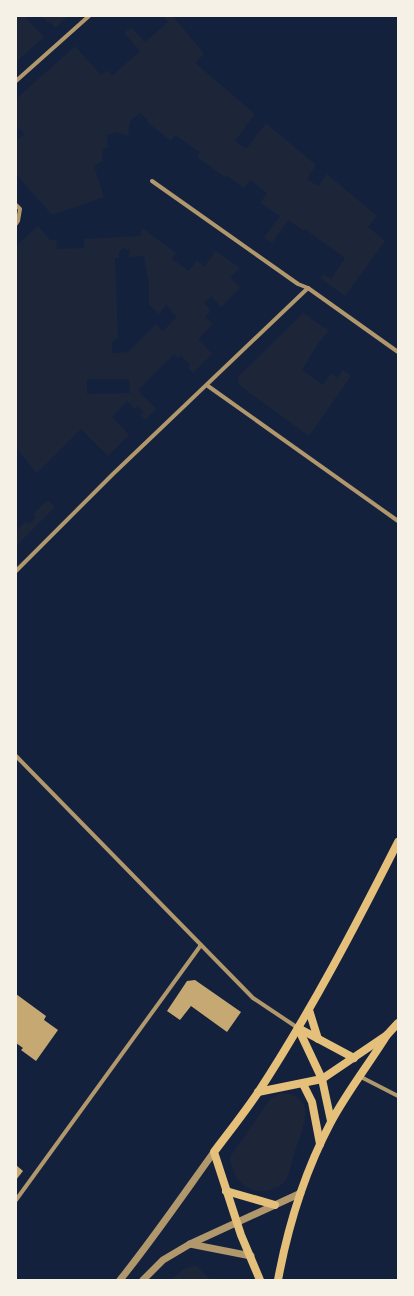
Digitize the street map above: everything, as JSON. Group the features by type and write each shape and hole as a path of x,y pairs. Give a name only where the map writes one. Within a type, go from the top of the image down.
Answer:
{"main road":[{"path":"260,1280 237,1222 214,1152 258,1092 309,1010 352,933 398,842"},
{"path":"309,1010 318,1039"},
{"path":"278,1280 285,1244 310,1165 331,1121 387,1035 398,1023"},
{"path":"298,1028 354,1058"},
{"path":"298,1028 322,1079 331,1121"},
{"path":"258,1092 322,1079 387,1035"},
{"path":"303,1084 312,1102 320,1144"},
{"path":"226,1191 275,1205"}],"street":[{"path":"16,81 89,16"},
{"path":"152,182 298,284 308,288 398,352"},
{"path":"16,205 20,209 18,222 16,224"},
{"path":"16,571 108,480 208,386 308,288"},
{"path":"208,386 398,521"},
{"path":"16,756 253,998 298,1028"},
{"path":"16,1200 201,945"},
{"path":"361,1077 398,1096"},
{"path":"120,1280 151,1242 158,1228 214,1152"},
{"path":"143,1280 163,1260 190,1244 301,1193"},
{"path":"190,1244 251,1256"}],"shaded area":[{"path":"16,16 28,16 26,18 44,37 16,62"},
{"path":"41,16 68,16 55,28 50,21 48,23"},
{"path":"163,16 173,16 204,54 195,63 255,114 235,141 246,149 266,123 316,165 307,179 318,186 327,174 377,216 368,227 385,241 345,296 320,278 323,274 331,279 345,258 305,229 304,231 288,220 272,243 264,238 280,216 260,203 267,193 250,180 244,188 227,176 225,177 197,157 200,152 175,135 171,141 147,122 148,120 140,113 130,121 128,136 117,132 107,135 108,148 102,149 103,161 94,166 104,197 52,215 16,174 16,141 24,134 16,125 16,99 75,46 101,75 107,70 112,76 140,51 124,33 131,27 145,42 168,22"},
{"path":"38,226 50,240 56,240 57,249 84,248 84,239 140,236 142,228 176,253 172,259 189,271 197,260 204,267 216,251 240,268 230,277 240,288 221,307 211,296 204,303 211,311 205,317 213,324 198,339 212,354 193,373 188,368 190,365 181,356 178,358 174,354 138,390 156,409 145,420 141,415 143,412 138,406 135,409 127,401 112,417 129,435 108,456 81,429 37,473 16,448 16,246","holes":["123,248 130,250 129,257 144,256 149,284 149,305 159,314 166,305 177,317 163,331 156,324 128,352 112,353 112,342 118,338 115,258 120,258 118,254","87,379 129,379 130,393 87,394"]},
{"path":"303,313 329,331 319,342 302,370 323,385 331,373 337,378 343,370 351,376 309,436 239,385 238,377"},
{"path":"48,500 55,507 16,546 16,531 25,522 29,524 36,517 33,514"},
{"path":"283,1093 294,1096 301,1101 304,1107 305,1115 304,1124 289,1173 285,1182 270,1190 262,1191 248,1188 237,1178 231,1165 230,1157 271,1098"},
{"path":"196,1265 210,1280 170,1280 184,1269"}],"building":[{"path":"195,980 241,1012 227,1032 191,1006 180,1020 167,1011 187,981"},
{"path":"16,994 46,1016 44,1020 58,1030 36,1061 21,1050 23,1048 16,1043"},
{"path":"16,1165 23,1171 16,1180"}]}
